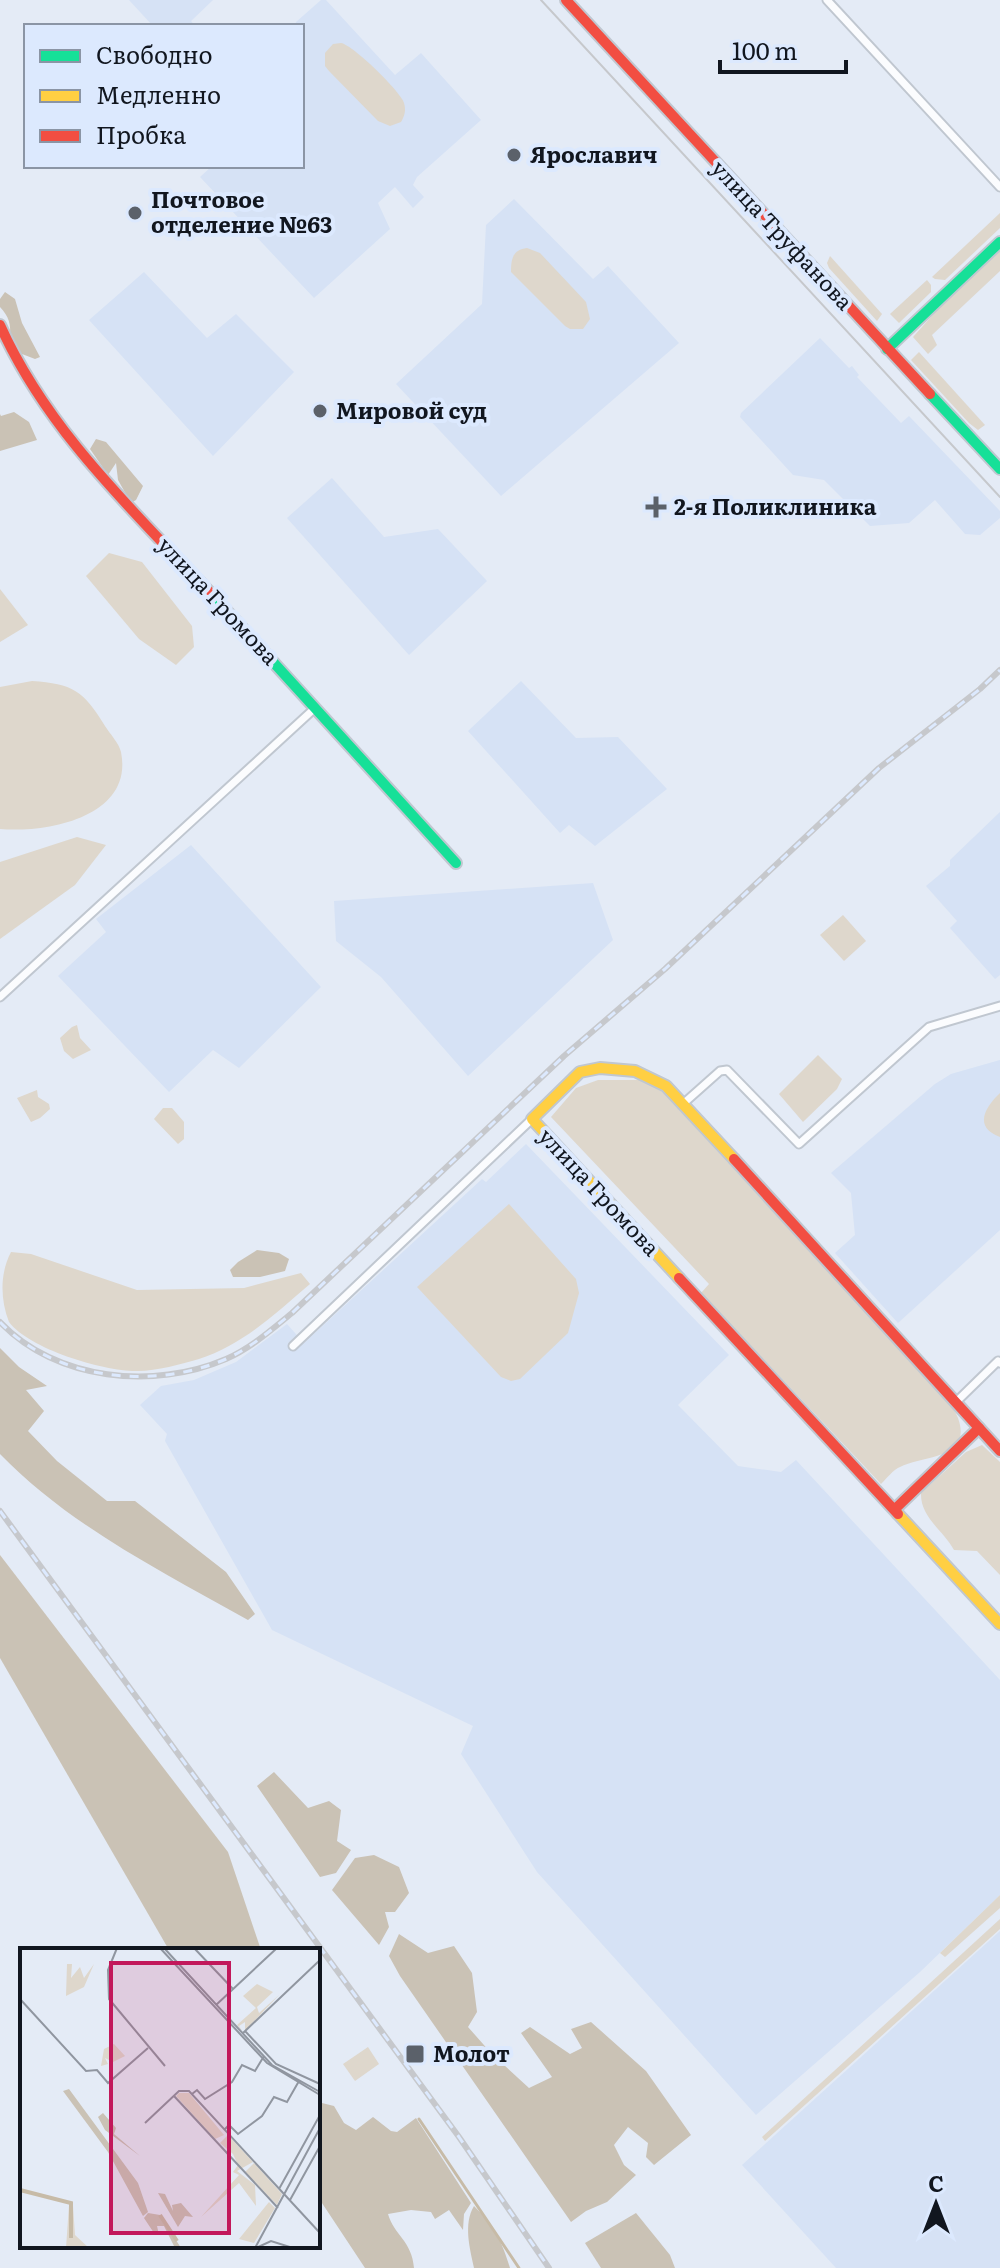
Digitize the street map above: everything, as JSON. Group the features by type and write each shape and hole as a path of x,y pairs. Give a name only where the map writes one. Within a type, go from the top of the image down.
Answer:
{"street":[{"name":"улица Труфанова","path":"566,0 1000,469"},
{"path":"827,0 1000,187"},
{"path":"887,349 1000,242"},
{"name":"улица Громова","path":"0,325 27,377 71,443 401,799 456,863"},
{"path":"0,997 315,708"},
{"path":"684,1103 720,1071 727,1070 799,1144 929,1027 1000,1006"},
{"name":"улица Громова","path":"1000,1451 666,1085 637,1070 587,1069 580,1072 532,1119 1000,1624"},
{"path":"293,1346 532,1119"},
{"path":"955,1403 998,1361 1000,1363"},
{"path":"895,1509 979,1428"}],"shaded area":[{"path":"129,0 213,0 191,21 193,24 151,24"},
{"path":"321,0 326,0 395,75 421,53 481,120 417,177 413,185 424,197 413,208 395,187 378,203 390,229 314,298 200,177 210,168 304,168 304,24 296,22"},
{"path":"341,43 365,60 401,97 405,110 401,122 390,126 378,121 325,66 325,53 333,44"},
{"path":"514,199 593,279 608,266 679,343 501,496 396,384 482,304 486,225"},
{"path":"1000,213 1000,228 945,280 932,277"},
{"path":"527,248 540,253 586,302 590,319 583,329 565,326 511,272 514,256"},
{"path":"1000,251 1000,271 932,335 937,345 928,354 913,337"},
{"path":"830,256 882,314 877,321 829,268 827,263"},
{"path":"144,272 207,338 236,314 294,372 213,456 89,320"},
{"path":"927,280 931,292 899,323 890,314"},
{"path":"5,292 15,299 22,323 40,357 35,359 22,354 10,338 9,321 0,307 0,299"},
{"path":"820,338 849,368 852,366 859,375 857,377 901,423 909,416 1000,511 1000,518 980,535 965,534 935,500 909,523 870,526 824,480 793,475 740,417"},
{"path":"919,352 985,425 978,430 969,423 911,360"},
{"path":"14,412 29,422 37,440 0,451 0,414"},
{"path":"96,439 106,442 143,486 131,503 118,480 116,463 108,475 90,449"},
{"path":"332,478 384,537 438,529 487,581 409,655 287,518"},
{"path":"109,553 142,562 192,626 194,647 176,665 139,639 86,576"},
{"path":"0,589 28,625 0,642"},
{"path":"32,681 67,687 90,704 118,745 121,774 114,792 101,806 83,816 41,828 0,829 0,687"},
{"path":"521,681 576,738 618,737 667,789 595,846 569,825 560,833 468,731"},
{"path":"1000,812 1000,975 995,979 950,928 957,921 926,886 950,866 950,860"},
{"path":"77,837 106,845 75,885 0,939 0,862"},
{"path":"191,845 321,987 239,1068 213,1050 169,1092 58,976 106,932 96,919"},
{"path":"593,883 613,940 468,1076 381,977 336,941 334,901"},
{"path":"843,915 866,941 844,961 820,935"},
{"path":"77,1025 80,1038 91,1050 73,1059 64,1051 60,1038"},
{"path":"818,1055 842,1079 837,1089 803,1122 779,1094"},
{"path":"1000,1060 1000,1230 898,1323 835,1253 855,1235 851,1193 831,1173 935,1084 951,1074"},
{"path":"598,1080 641,1080 663,1092 948,1402 956,1413 961,1432 952,1449 900,1467 881,1484 701,1293 709,1284 551,1117 576,1088"},
{"path":"37,1090 38,1097 49,1104 50,1109 31,1122 17,1098"},
{"path":"1000,1093 1000,1137 986,1128 984,1116"},
{"path":"163,1108 172,1108 184,1122 184,1139 178,1144 154,1119"},
{"path":"526,1144 729,1355 678,1405 738,1466 781,1472 796,1460 1000,1680 1000,1895 920,1972 756,2115 537,1872 461,1754 473,1726 272,1630 165,1441 167,1434 140,1405 161,1386 194,1380 236,1362 287,1324 304,1343 482,1179 486,1182"},
{"path":"509,1204 576,1279 579,1293 568,1333 520,1379 511,1381 501,1377 417,1287"},
{"path":"257,1250 279,1253 289,1259 285,1271 260,1277 233,1277 230,1270"},
{"path":"11,1252 31,1254 137,1290 244,1288 301,1273 310,1284 258,1327 215,1353 161,1369 124,1370 88,1363 50,1350 19,1332 9,1322 2,1286"},
{"path":"0,1348 19,1367 47,1386 26,1390 44,1411 28,1431 57,1461 107,1501 135,1501 226,1572 255,1614 248,1620 118,1546 56,1503 0,1454"},
{"path":"982,1445 1000,1462 1000,1575 977,1551 954,1550 928,1516 922,1502 921,1493 966,1452"},
{"path":"0,1555 228,1852 260,1948 168,1948 0,1658"},
{"path":"274,1772 308,1808 329,1801 341,1810 337,1841 351,1850 336,1873 320,1877 257,1786"},
{"path":"374,1855 399,1867 409,1893 395,1912 385,1912 389,1927 379,1945 332,1890 355,1858"},
{"path":"1000,1895 1000,1908 945,1957 940,1953"},
{"path":"1000,1919 1000,1929 765,2141 762,2137"},
{"path":"1000,1931 1000,2268 836,2268 742,2165"},
{"path":"399,1934 428,1953 454,1946 472,1973 477,2012 468,2027 529,2088 552,2077 521,2033 530,2027 570,2054 582,2048 571,2029 591,2022 646,2071 691,2135 654,2165 646,2157 648,2143 628,2127 614,2145 624,2165 636,2175 607,2202 571,2222 400,1976 389,1956"},
{"path":"368,2047 379,2064 355,2081 343,2064"},
{"path":"320,2102 334,2106 344,2123 356,2130 373,2117 397,2132 416,2118 471,2203 464,2214 463,2230 449,2210 435,2219 431,2212 411,2210 388,2214 410,2251 414,2268 365,2268 320,2200"},
{"path":"474,2206 496,2234 510,2268 474,2268 468,2229"},
{"path":"636,2213 670,2255 675,2268 601,2268 585,2243"}],"waterway":[{"path":"419,2119 519,2268"}],"tram line":[{"path":"541,0 1000,497"}],"railway":[{"path":"0,1322 23,1342 49,1357 77,1368 107,1374 168,1375 198,1369 235,1355 252,1344 292,1313 564,1056 665,969 879,768 1000,670"},
{"path":"0,1511 459,2137 549,2268"}],"traffic: fast":[{"path":"887,349 1000,242"},
{"path":"930,394 1000,469"},
{"path":"213,596 456,863"}],"traffic: slow":[{"path":"679,1278 532,1119 580,1072 600,1068 635,1071 666,1086 734,1159"},
{"path":"898,1514 1000,1624"}],"traffic: jam":[{"path":"566,0 930,394"},
{"path":"0,325 42,401 68,435 95,469 213,596"},
{"path":"734,1159 1000,1451"},
{"path":"679,1278 898,1514"},
{"path":"895,1509 979,1428"}],"place":[{"name":"Ярославич","path":"514,155"},
{"name":"Почтовое отделение №63","path":"135,213"},
{"name":"Мировой суд","path":"320,411"},
{"name":"2-я Поликлиника","path":"656,507"},
{"name":"Молот","path":"415,2054"}]}
